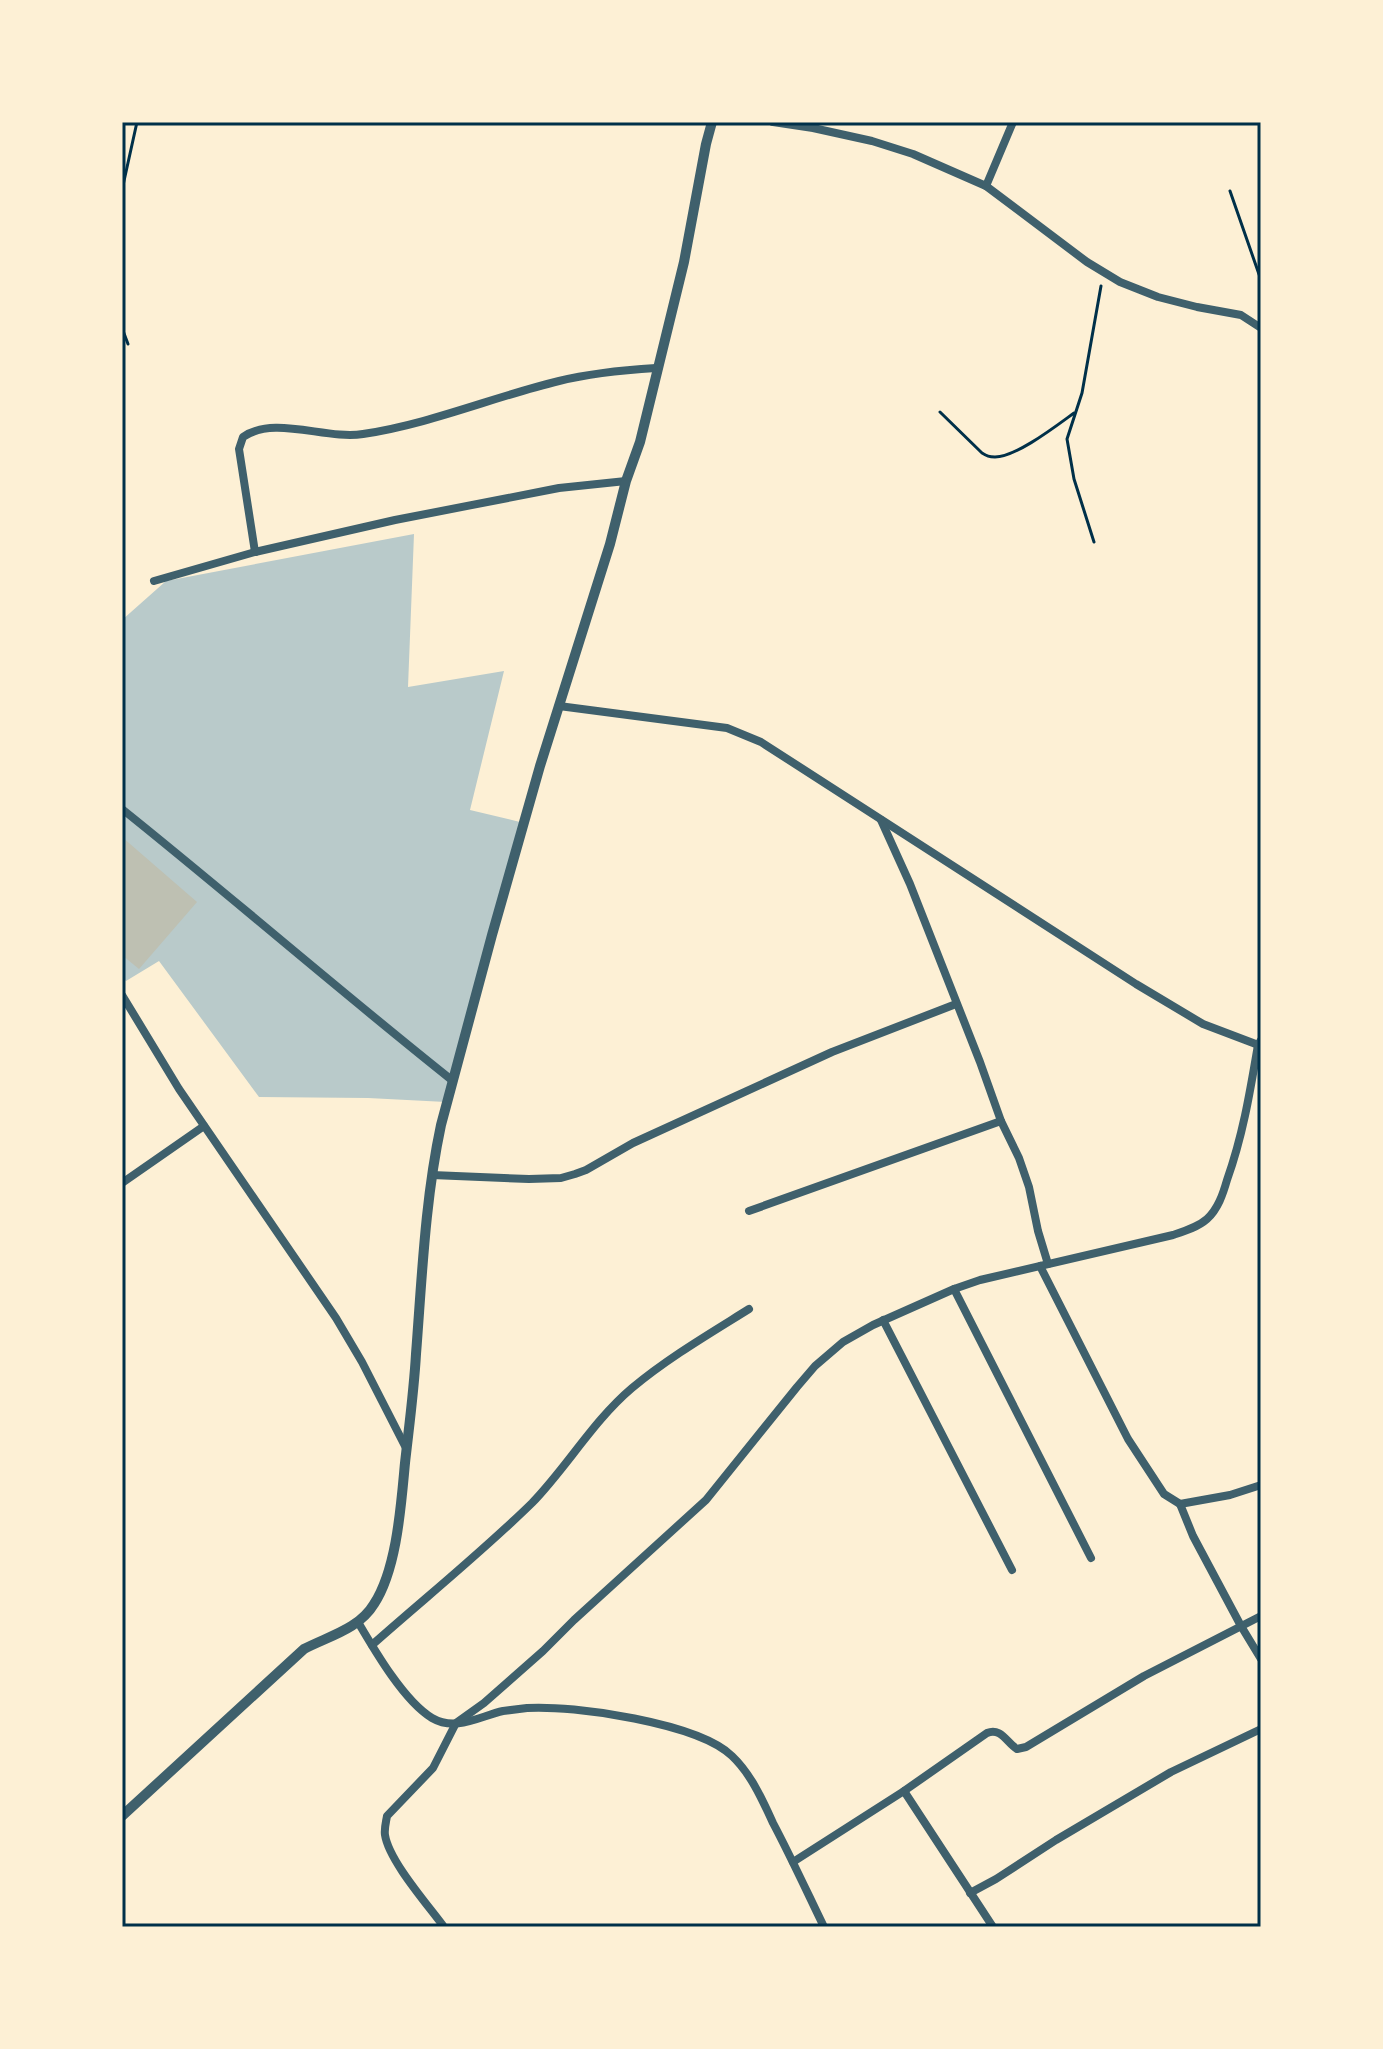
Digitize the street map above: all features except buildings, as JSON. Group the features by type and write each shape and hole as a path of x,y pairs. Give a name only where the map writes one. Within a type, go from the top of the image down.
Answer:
{"street":[{"path":"122,1816 304,1649 358,1622 375,1604 387,1575 401,1503 425,1233 438,1139 492,935 640,442 684,262 712,122"},
{"path":"773,122 872,141 913,154 986,186 1120,282 1158,297 1241,315 1261,328"},
{"path":"986,186 1013,122"},
{"path":"255,552 239,449 243,437 252,431 272,428 346,436 364,434 454,413 558,381 656,368"},
{"path":"154,581 255,552 503,499 559,488 626,481"},
{"path":"444,1927 391,1853 385,1826 387,1816 433,1768 456,1723 484,1703 543,1651 706,1500 815,1366 843,1342 883,1320 980,1280 1173,1235 1208,1219 1221,1199 1243,1133 1260,1044 1203,1024 1136,984 761,742 727,728 559,706"},
{"path":"122,809 453,1081"},
{"path":"880,819 910,884 1001,1121 1019,1158 1029,1187 1044,1265 1128,1439 1158,1489 1180,1504 1230,1495 1261,1485"},
{"path":"122,995 179,1089 342,1329 407,1449"},
{"path":"432,1175 529,1179 561,1178 575,1174 633,1143 832,1052 956,1004"},
{"path":"749,1211 1001,1121"},
{"path":"122,1183 204,1126"},
{"path":"954,1289 1091,1558"},
{"path":"372,1645 534,1500 631,1389 688,1347 749,1309"},
{"path":"883,1320 1012,1570"},
{"path":"1180,1504 1193,1536 1261,1659"},
{"path":"793,1862 992,1731 1015,1748 1026,1747 1144,1676 1261,1616"},
{"path":"358,1622 390,1674 423,1711 444,1723 476,1720 504,1711 556,1708 595,1712 649,1722 708,1740 729,1753 759,1793 824,1927"},
{"path":"970,1893 1171,1772 1261,1729"},
{"path":"904,1791 993,1927"}],"path":[{"path":"122,190 137,122"},
{"path":"1230,191 1261,280"},
{"path":"1094,542 1074,479 1067,439 1082,393 1104,273"},
{"path":"122,328 128,344"},
{"path":"940,412 982,453 997,457 1037,439 1076,412"}],"shaded area":[{"path":"414,534 408,687 504,671 470,810 520,822 446,1102 259,1097 159,961 126,981 122,977 122,620 166,581"}]}
